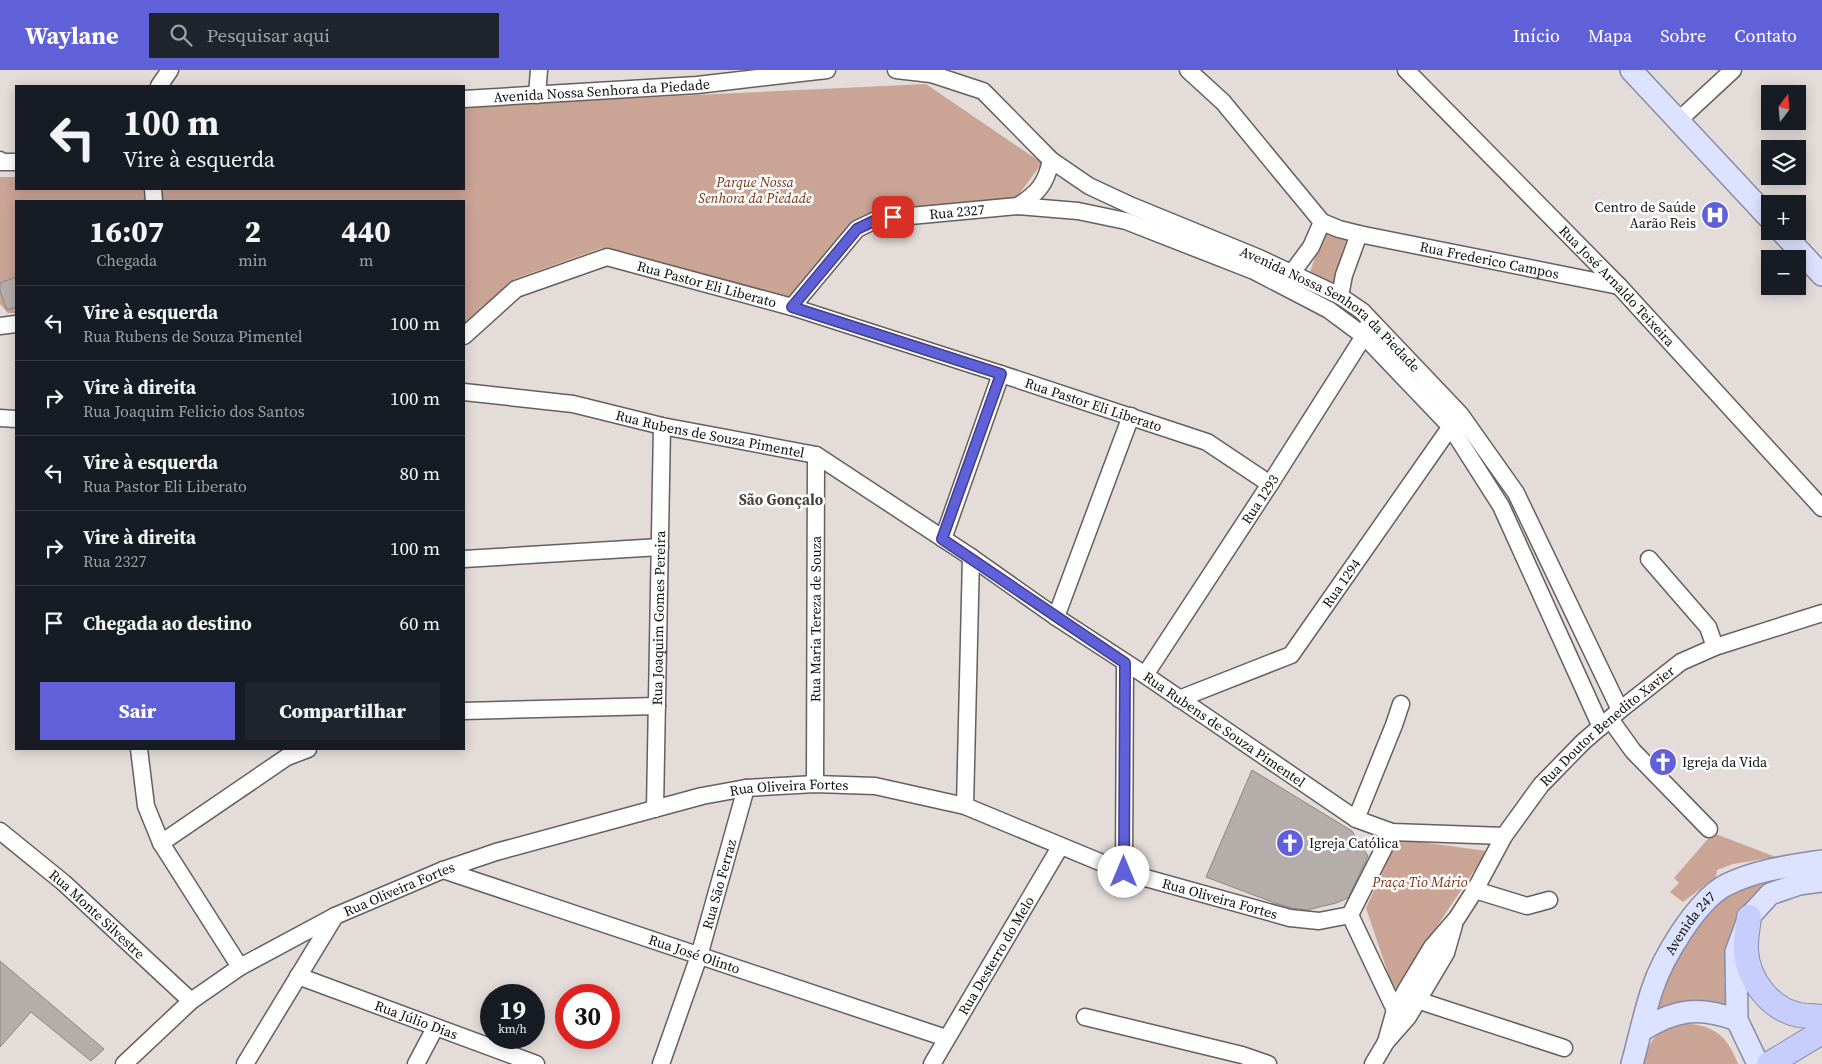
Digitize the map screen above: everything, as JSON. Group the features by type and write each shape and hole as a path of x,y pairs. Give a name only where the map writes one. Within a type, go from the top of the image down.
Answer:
{"highway":[{"path":"1749,917 1746,950 1749,968 1762,993 1778,1006 1798,1015 1822,1017"},
{"path":"1769,1064 1822,1032"}],"main road":[{"path":"1631,70 1761,209"},
{"path":"1789,240 1822,275"},
{"name":"Avenida 247","path":"1632,1064 1652,988 1670,951 1696,910 1724,886 1763,871 1822,861"},
{"path":"1758,1064 1737,1020 1736,952 1749,917 1770,894 1799,884 1822,881"},
{"path":"1641,1031 1658,1020 1671,1015 1698,1011 1718,1013 1737,1020"}],"street":[{"path":"154,70 154,85"},
{"path":"160,85 170,70"},
{"path":"537,95 539,70"},
{"name":"Avenida Nossa Senhora da Piedade","path":"465,99 537,95 699,78 827,70"},
{"name":"Avenida Nossa Senhora da Piedade","path":"896,70 931,74 983,91 1051,160 1090,186 1132,206 1259,258 1364,336 1455,420 1610,718"},
{"path":"1188,70 1224,102 1322,222 1311,247 1288,281"},
{"name":"Rua José Arnaldo Teixeira","path":"1406,70 1619,286 1822,508"},
{"path":"1679,120 1733,70"},
{"name":"Rua 2327","path":"792,307 857,229 878,219 1018,206 1037,201 1042,186 1048,177 1051,160"},
{"name":"Avenida Nossa Senhora da Piedade","path":"1037,201 1126,221 1254,271 1340,296 1362,311 1516,494 1610,718"},
{"name":"Rua Frederico Campos","path":"1322,222 1359,234 1619,286"},
{"path":"1340,296 1344,275 1359,234"},
{"name":"Rua Pastor Eli Liberato","path":"465,335 516,289 607,257 792,307 1207,442 1270,484"},
{"name":"Rua 1293","path":"1144,675 1270,484 1364,336 1371,320"},
{"path":"0,326 15,324"},
{"path":"942,539 1001,374"},
{"name":"Rua Rubens de Souza Pimentel","path":"465,392 573,404 662,426 816,455 971,557 1056,617 1356,819 1392,832 1504,836"},
{"path":"1056,617 1131,416"},
{"path":"0,418 15,419"},
{"name":"Rua 1294","path":"1179,699 1291,655 1455,420"},
{"name":"Rua Joaquim Gomes Pereira","path":"655,809 662,426"},
{"name":"Rua Maria Tereza de Souza","path":"815,784 816,455"},
{"path":"465,559 660,547"},
{"path":"965,806 971,557"},
{"path":"1649,559 1708,627 1715,647"},
{"name":"Rua Doutor Benedito Xavier","path":"1373,1064 1401,1014 1432,947 1456,918 1475,890 1504,836 1541,785 1583,742 1610,718 1681,662 1715,647 1822,613"},
{"path":"1124,872 1125,663"},
{"path":"1356,819 1401,704"},
{"path":"465,711 657,706"},
{"path":"1610,718 1633,751 1710,829"},
{"path":"139,750 146,806 161,843 240,967"},
{"path":"161,843 287,757 305,750"},
{"name":"Rua Oliveira Fortes","path":"124,1064 191,1001 240,967 335,916 443,870 496,852 702,796 746,788 815,784 875,786 965,806 1124,872 1290,918 1319,920 1350,915"},
{"name":"Rua São Ferraz","path":"661,1064 700,956 746,788"},
{"name":"Rua Monte Silvestre","path":"0,831 64,883 191,1001"},
{"path":"1392,832 1350,915 1401,1014"},
{"name":"Rua Desterro do Melo","path":"932,1064 1060,847"},
{"name":"Rua José Olinto","path":"443,870 946,1038"},
{"path":"1475,890 1527,906 1549,900"},
{"path":"246,1064 335,916"},
{"name":"Rua Doutor Benedito Xavier","path":"1401,1014 1418,1000 1446,954 1456,918"},
{"name":"Rua Júlio Dias","path":"298,976 536,1064"},
{"path":"1418,1000 1564,1048"},
{"path":"1085,1017 1224,1058 1268,1064"},
{"path":"416,1064 435,1028"}],"green space":[{"name":"Parque Nossa Senhora da Piedade","path":"926,84 1042,163 1017,197 975,204 868,214 786,299 602,248 514,279 465,323 465,200 15,200 15,313 8,313 0,304 0,177 15,177 15,190 465,190 465,106"},
{"path":"1329,218 1349,230 1332,289 1309,275"},
{"path":"1713,833 1776,857 1733,864 1717,870 1716,877 1683,902 1670,892 1679,883 1674,878"},
{"name":"Praça Tio Mário","path":"1398,839 1487,851 1394,991 1366,908"},
{"path":"1766,883 1735,922 1724,981 1727,1006 1655,1009 1671,968 1695,922 1724,899 1745,888"},
{"path":"1682,1023 1703,1026 1718,1033 1729,1046 1738,1064 1641,1064 1648,1047 1660,1032 1670,1025"}],"building":[{"path":"15,277 15,307 7,310 0,291 0,283"},
{"name":"Igreja Católica","path":"1252,770 1352,831 1368,856 1348,898 1307,910 1292,908 1206,877"},
{"path":"0,961 104,1049 91,1061 31,1012 0,1047"}],"place":[{"name":"Centro de Saúde Aarão Reis","path":"1715,215"},
{"name":"Igreja da Vida","path":"1663,762"},
{"name":"Igreja Católica","path":"1290,843"}],"district":[{"name":"São Gonçalo","path":"781,499"}],"route":[{"path":"893,217 878,219 857,229 792,307 1001,374 942,539 1125,663 1124,872"}]}
